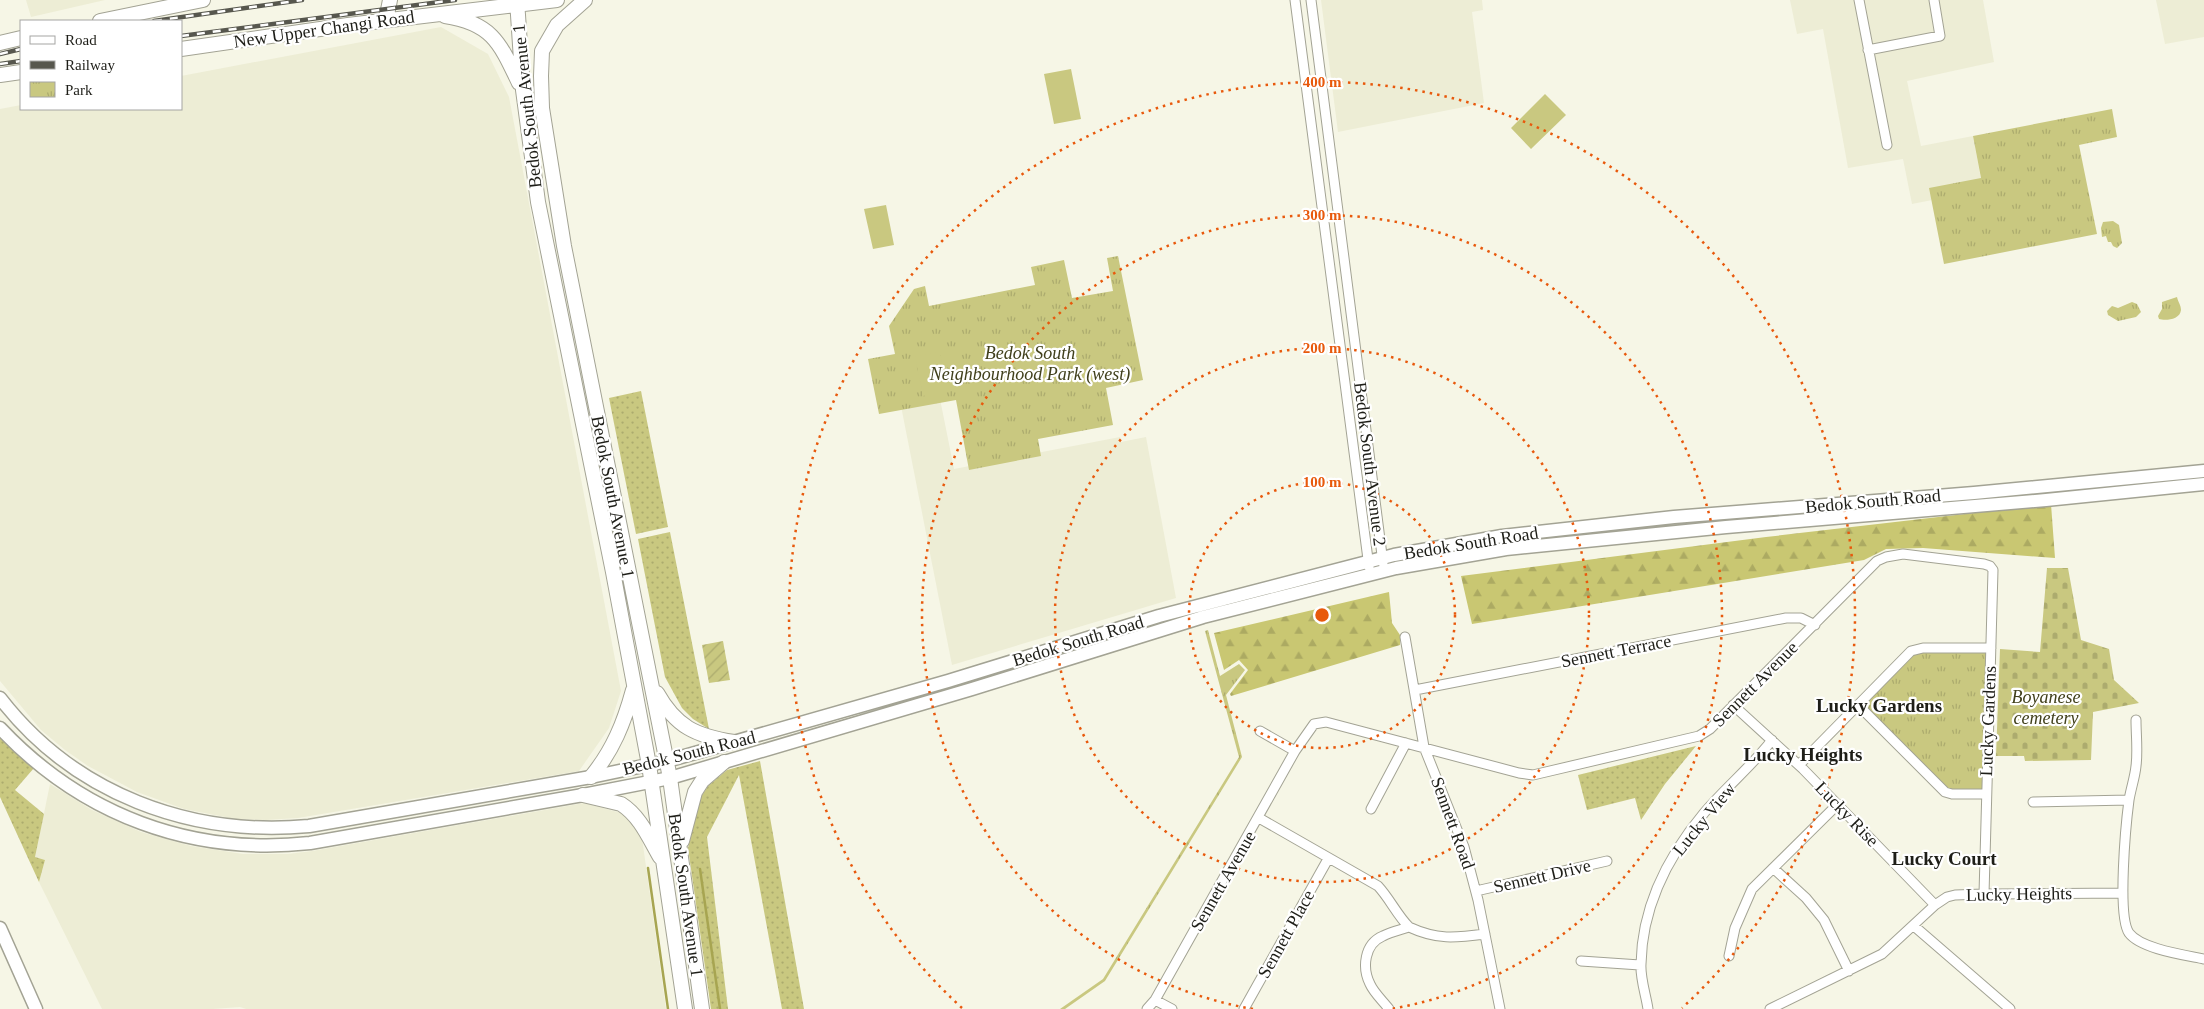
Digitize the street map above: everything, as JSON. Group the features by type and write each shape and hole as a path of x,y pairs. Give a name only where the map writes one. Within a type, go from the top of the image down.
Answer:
{"main road":[{"path":"108,20 150,15 203,0"},
{"path":"382,21 387,15 390,0"},
{"name":"New Upper Changi Road","path":"182,49 516,2 557,0"},
{"name":"Bedok South Avenue 1","path":"585,0 557,26 542,51 540,76 542,108 564,246 649,680 667,761 702,1009"},
{"name":"Bedok South Avenue 1","path":"516,2 530,154 546,249 613,572 649,765 685,1009"},
{"path":"433,14 458,18 480,26 489,32 500,44 523,90"},
{"path":"0,43 20,38"},
{"path":"0,75 20,72"},
{"name":"Bedok South Road","path":"0,728 20,749 73,790 120,815 144,825 194,839 244,846 288,846 320,842 670,778 1382,557 1502,536 1674,517 1974,493 2204,471"},
{"name":"Bedok South Road","path":"0,698 21,724 45,746 82,774 106,788 153,809 222,826 267,829 308,826 591,777 667,761 948,681 1159,616 1384,571 1512,548 2204,484"},
{"path":"649,680 666,710 678,722 693,732 711,738 734,742"},
{"path":"591,777 613,746 623,726 634,687"},
{"path":"680,849 695,792 702,781 724,762"},
{"path":"583,795 626,807 639,820 664,864"},
{"path":"0,928 36,1009"}],"street":[{"name":"Bedok South Avenue 2","path":"1295,0 1370,574"},
{"name":"Bedok South Avenue 2","path":"1311,0 1384,571"},
{"path":"1859,0 1887,145"},
{"path":"1868,50 1940,36 1934,0"},
{"name":"Sennett Avenue","path":"1147,1009 1155,1000 1295,751 1311,727 1320,722 1533,775 1700,736 1710,729 1877,561 1886,557 1903,554 1990,566"},
{"name":"Lucky Gardens","path":"1984,894 1993,570 1990,566"},
{"name":"Sennett Terrace","path":"1415,690 1786,618 1801,618 1815,625"},
{"name":"Sennett Road","path":"1405,637 1424,748 1464,847 1476,890 1500,1009"},
{"name":"Lucky Gardens","path":"1800,766 1914,650 1923,648 1990,648"},
{"name":"Lucky Rise","path":"1733,705 1800,766 1935,905"},
{"name":"Lucky Gardens","path":"1858,705 1945,792 1952,794 1986,794"},
{"path":"2136,720 2136,765 2130,800 2123,893 2126,926 2129,934 2136,939 2172,952 2204,959"},
{"path":"1260,731 1295,751"},
{"name":"Lucky View","path":"1648,1009 1640,965 1646,916 1659,880 1677,848 1705,812 1772,740"},
{"path":"1371,809 1406,743"},
{"path":"2033,802 2130,800"},
{"path":"1729,956 1735,928 1752,889 1838,804"},
{"path":"1259,818 1378,886 1392,903 1400,919 1409,927 1426,935 1442,937 1460,938 1485,934"},
{"name":"Sennett Place","path":"1244,1009 1328,858"},
{"name":"Sennett Drive","path":"1476,890 1607,861"},
{"path":"1773,868 1806,898 1824,920 1849,971"},
{"name":"Lucky Heights","path":"1770,1009 1886,952 1935,905 1947,897 1984,894 2123,893"},
{"path":"1914,926 2010,1009"},
{"path":"1389,1009 1370,984 1365,968 1366,954 1372,944 1381,936 1409,927"},
{"path":"1581,961 1640,965"},
{"path":"1155,1000 1172,1009"}],"shaded area":[{"path":"26,0 105,0 31,17"},
{"path":"1321,0 1482,0 1483,10 1472,12 1484,103 1338,132"},
{"path":"1790,0 1983,0 1994,62 1907,81 1921,146 1973,136 1983,190 1912,204 1903,159 1848,168 1823,29 1797,34"},
{"path":"2156,0 2204,0 2204,37 2165,44"},
{"path":"441,27 488,54 509,97 621,691 609,728 579,771 298,818 235,819 184,809 137,792 88,766 41,730 0,681 0,109 20,105 20,110 182,110 182,76"},
{"path":"940,399 954,469 1120,437 1121,442 1146,437 1176,598 952,665 901,406"},
{"path":"50,784 92,810 141,832 191,846 243,854 288,854 312,851 584,803 625,814 634,823 642,838 666,1009 246,1009 240,1007 213,1009 102,1009 39,882 45,860 35,857"}],"green space":[{"path":"1071,69 1081,119 1054,124 1044,74"},
{"path":"1545,94 1566,115 1531,149 1511,128"},
{"path":"2112,109 2117,137 2079,145 2097,234 1944,264 1929,188 1981,178 1973,136"},
{"path":"886,205 894,245 873,249 864,209"},
{"path":"2113,221 2119,225 2122,243 2117,248 2111,242 2108,242 2106,236 2102,237 2101,228 2103,222"},
{"name":"Bedok South Neighbourhood Park (west)","path":"1118,256 1143,380 1106,388 1113,425 1038,439 1041,456 969,470 956,400 879,414 868,359 895,354 889,326 914,289 925,286 929,306 1035,285 1031,267 1064,260 1072,298 1113,291 1107,258"},
{"path":"2177,297 2181,307 2178,316 2168,320 2159,319 2158,316 2162,309 2162,302"},
{"path":"2132,302 2137,304 2141,312 2136,317 2118,321 2108,315 2107,311 2112,306 2118,308"},
{"path":"940,352 948,391 923,396 915,357"},
{"path":"641,391 668,527 636,534 609,398"},
{"path":"2051,504 2055,558 1923,548 1886,549 1864,560 1472,624 1461,576 1766,537"},
{"path":"670,532 709,729 693,719 682,708 665,677 638,539"},
{"name":"Boyanese cemetery","path":"2047,568 2068,568 2081,640 2109,649 2114,680 2139,703 2093,712 2091,760 2025,761 2024,756 1996,756 2000,649 2040,652"},
{"path":"1389,592 1392,623 1400,635 1400,645 1231,696 1230,694 1248,670 1239,660 1224,670 1214,633"},
{"path":"1208,630 1220,676 1239,664 1245,670 1226,695 1242,757 1105,981 1065,1009 1060,1009 1103,979 1239,757 1205,631"},
{"path":"723,641 730,680 709,683 702,645"},
{"path":"1917,652 1983,652 1987,654 1983,788 1980,791 1948,789 1862,705 1908,658"},
{"path":"0,735 34,768 15,790 44,814 35,857 45,860 39,882 0,797"},
{"path":"1696,746 1665,784 1641,820 1635,798 1587,810 1578,775"},
{"path":"760,761 804,1009 782,1009 739,775 707,837 728,1009 711,1009 688,848 701,797 708,786 727,770"}],"waterway":[{"path":"648,868 668,1009"},
{"path":"700,869 720,1009"}],"railway":[{"path":"161,20 302,0"},
{"path":"182,36 455,0"},
{"path":"0,54 20,49"},
{"path":"0,64 20,61"}],"district":[{"name":"Lucky Gardens","path":"1879,705"},
{"name":"Lucky Heights","path":"1803,754"},
{"name":"Lucky Court","path":"1944,858"}]}
